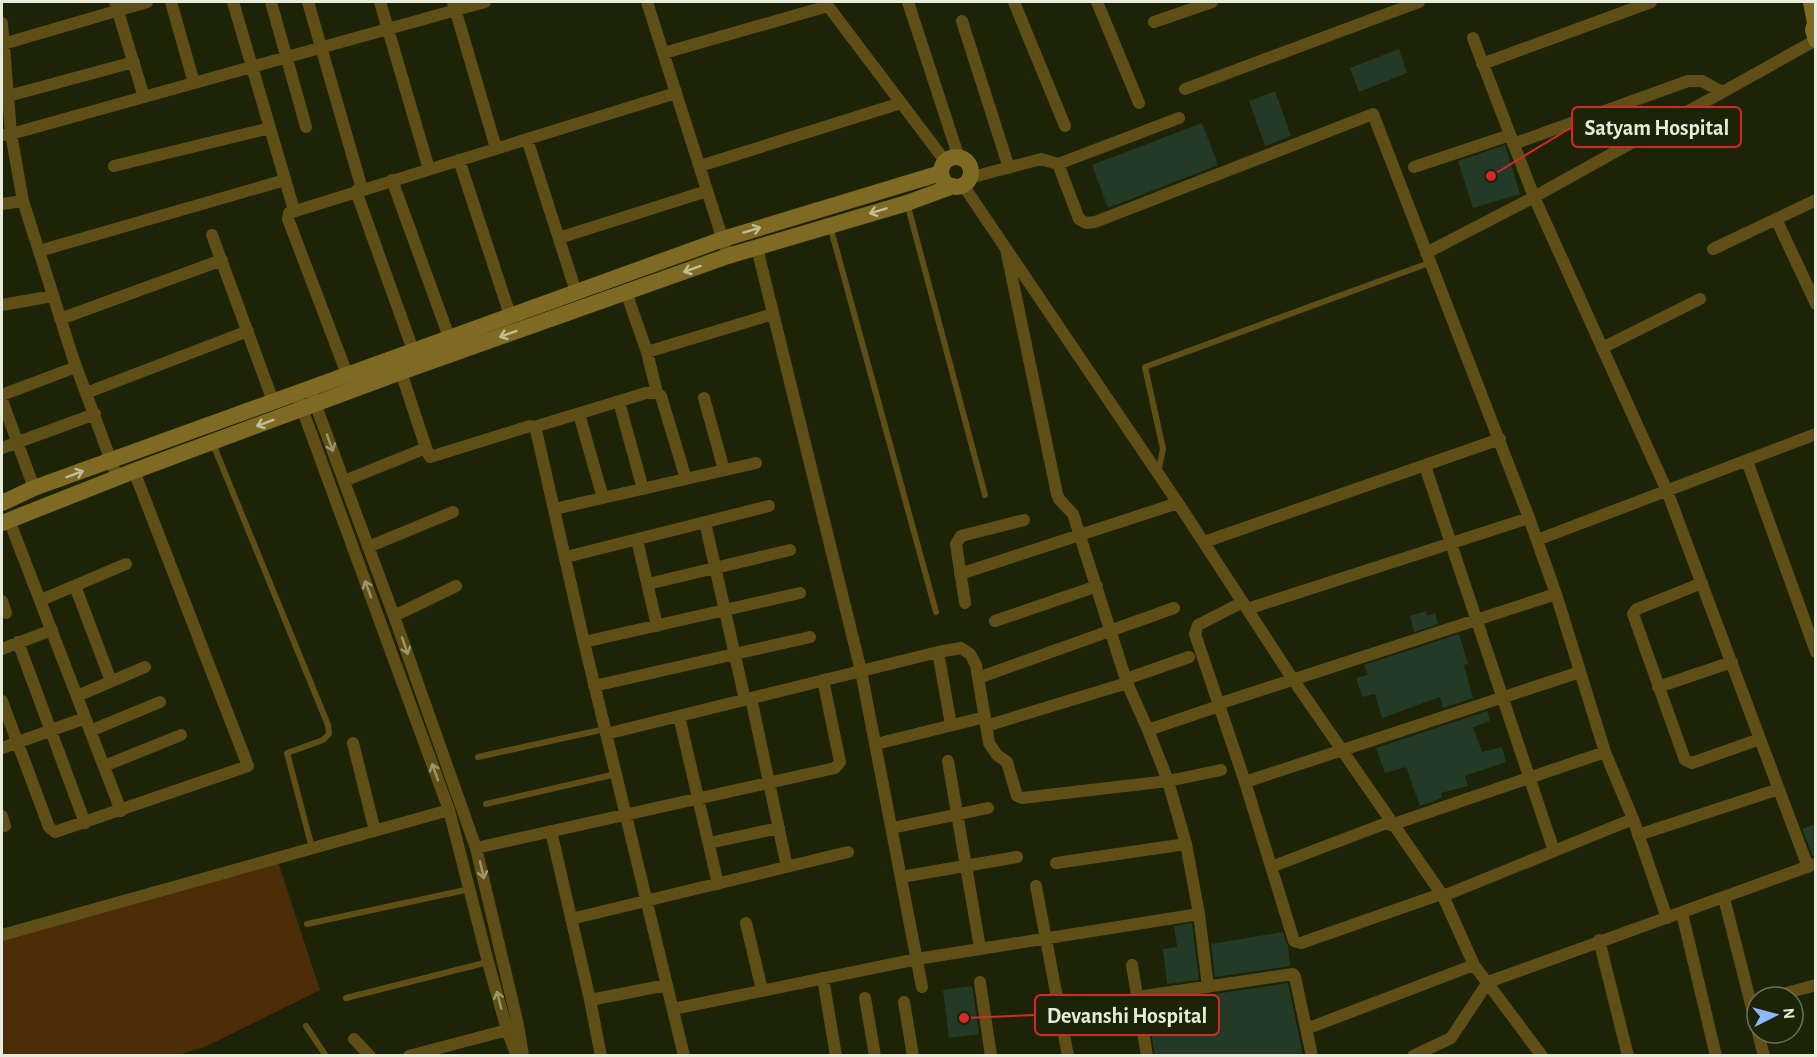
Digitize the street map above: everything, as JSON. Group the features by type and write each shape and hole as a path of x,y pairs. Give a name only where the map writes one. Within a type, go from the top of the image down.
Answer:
{"street":[{"path":"3,44 116,6 147,2"},
{"path":"171,2 194,83"},
{"path":"233,2 294,210"},
{"path":"271,2 306,127"},
{"path":"308,2 359,190 413,350"},
{"path":"380,2 429,169"},
{"path":"6,134 389,28 454,6 485,2"},
{"path":"647,2 728,256"},
{"path":"908,2 948,164 943,180 962,183 1158,473 1292,678 1390,823 1442,895 1474,965 1542,1056"},
{"path":"1014,2 1065,126"},
{"path":"1097,2 1139,103"},
{"path":"1155,22 1212,2"},
{"path":"1185,89 1419,2"},
{"path":"1482,64 1651,2"},
{"path":"1427,258 1722,92 1815,28 1811,2"},
{"path":"116,6 144,97"},
{"path":"454,6 496,148"},
{"path":"664,53 828,6 948,164"},
{"path":"962,21 1009,168"},
{"path":"2,23 4,72 8,96 6,134 22,201 76,367 117,477"},
{"path":"1413,1056 1451,1038 1488,982 1599,940 1682,913 1812,865 1779,789 1667,491 1534,197 1473,38"},
{"path":"8,96 134,62"},
{"path":"1414,167 1512,139 1688,81 1702,81 1722,92"},
{"path":"347,374 288,219 289,213 676,93"},
{"path":"699,166 901,103"},
{"path":"1058,165 1075,213 1086,223 1095,222 1373,114 1529,518 1556,594 1605,752 1633,819 1667,918"},
{"path":"121,811 41,600 5,521 213,442 306,399 399,364 626,292 728,256 907,203 1009,168 1041,159 1058,165 1179,118"},
{"path":"114,166 270,128"},
{"path":"527,139 576,292"},
{"path":"459,160 510,315"},
{"path":"2,503 34,488 273,401 306,399 347,374 399,364 413,350 510,315 723,239 948,164 969,165 962,183"},
{"path":"39,251 285,180"},
{"path":"392,180 449,337"},
{"path":"559,238 708,191"},
{"path":"1713,249 1815,200"},
{"path":"2,204 22,201"},
{"path":"1776,219 1815,304"},
{"path":"212,235 273,401"},
{"path":"757,248 861,671 922,987"},
{"path":"1006,249 1057,494 1073,514 1081,535 1126,681 1168,781 1186,844 1199,914 1208,987"},
{"path":"60,319 222,260"},
{"path":"620,276 647,352 657,393 661,396 686,479"},
{"path":"2,305 53,296"},
{"path":"1602,348 1700,299"},
{"path":"647,352 773,314"},
{"path":"86,393 248,332"},
{"path":"399,364 430,457 646,393 657,393"},
{"path":"34,488 2,397 76,367"},
{"path":"704,398 724,470"},
{"path":"306,399 344,481 369,547 476,848 518,1025 523,1056"},
{"path":"306,399 449,810 488,962 507,1030 517,1056"},
{"path":"619,402 643,489"},
{"path":"2,448 95,414"},
{"path":"579,414 603,498"},
{"path":"534,427 684,1056"},
{"path":"1537,540 1815,434"},
{"path":"1204,542 1500,439"},
{"path":"344,481 426,448"},
{"path":"1747,461 1815,652"},
{"path":"554,509 756,463"},
{"path":"1425,466 1554,851"},
{"path":"2,701 49,827 55,832 248,766 134,471"},
{"path":"960,574 1178,503"},
{"path":"566,557 769,506"},
{"path":"369,547 453,512"},
{"path":"1529,518 1245,606 1198,625 1196,628 1196,639 1245,782 1294,941 1298,944 1442,895 1633,819"},
{"path":"965,603 956,544 961,536 1024,520"},
{"path":"705,522 734,654 748,699 787,867"},
{"path":"637,540 657,626"},
{"path":"648,584 790,550"},
{"path":"41,600 126,564"},
{"path":"1702,583 1634,611 1633,618 1658,687 1687,762 1692,763 1760,739"},
{"path":"75,586 111,681"},
{"path":"394,615 456,586"},
{"path":"996,621 1097,586"},
{"path":"584,642 800,593"},
{"path":"1148,730 1292,678 1556,594"},
{"path":"2,601 6,613"},
{"path":"978,678 1174,608"},
{"path":"2,649 52,630"},
{"path":"594,686 810,637"},
{"path":"18,642 85,823"},
{"path":"605,731 679,716 961,648 966,650 976,665 992,750 1007,762 1017,796 1022,798 1168,781 1221,770"},
{"path":"938,652 951,725"},
{"path":"876,744 951,725 985,722 1126,681 1189,657"},
{"path":"1658,687 1732,662"},
{"path":"77,696 145,667"},
{"path":"1245,782 1580,672"},
{"path":"476,848 835,768 840,762 823,680"},
{"path":"90,731 160,702"},
{"path":"679,716 718,884"},
{"path":"2,748 85,718"},
{"path":"104,766 181,735"},
{"path":"353,743 375,831"},
{"path":"1271,867 1390,823 1605,752"},
{"path":"948,761 980,948"},
{"path":"1638,835 1779,789"},
{"path":"892,828 988,808"},
{"path":"2,935 449,810"},
{"path":"709,843 778,828"},
{"path":"551,831 601,1056"},
{"path":"1056,862 1186,844"},
{"path":"571,919 848,852"},
{"path":"901,877 1017,857"},
{"path":"1036,886 1068,1056"},
{"path":"1724,898 1749,985"},
{"path":"1682,913 1716,1056"},
{"path":"672,1009 917,959 1199,914"},
{"path":"746,923 762,990"},
{"path":"1599,940 1628,1056"},
{"path":"1132,965 1146,1056"},
{"path":"1306,1029 1474,965"},
{"path":"1137,997 1293,974 1312,1056"},
{"path":"823,978 836,1056"},
{"path":"980,982 991,1056"},
{"path":"590,1000 667,985"},
{"path":"865,998 875,1056"},
{"path":"904,1002 913,1056"},
{"path":"409,1056 507,1030"},
{"path":"354,1039 369,1056"}],"lane":[{"path":"907,203 985,495"},
{"path":"830,226 936,612"},
{"path":"1158,473 1163,449 1145,368 1427,258"},
{"path":"213,442 328,725 329,734 323,740 287,753 312,848"},
{"path":"478,757 605,731"},
{"path":"486,804 616,774"},
{"path":"307,924 470,889"},
{"path":"346,998 488,962"},
{"path":"306,1026 326,1056"}],"shaded area":[{"path":"278,862 320,990 205,1047 178,1055 2,1056 2,940"}],"building":[{"path":"1399,49 1407,73 1359,92 1350,68"},
{"path":"1275,91 1291,136 1265,146 1249,101"},
{"path":"1202,123 1218,165 1108,208 1092,165"},
{"path":"1505,145 1520,194 1473,208 1458,161"},
{"path":"1426,611 1427,616 1435,613 1438,624 1414,632 1410,616"},
{"path":"1459,634 1468,664 1464,665 1473,698 1443,708 1440,697 1382,718 1375,694 1362,697 1356,678 1368,675 1364,665"},
{"path":"1487,711 1490,721 1473,727 1482,752 1502,747 1506,762 1465,776 1468,786 1441,793 1442,798 1420,806 1406,767 1385,773 1376,748"},
{"path":"1815,824 1815,856 1813,856 1802,829"},
{"path":"1192,923 1199,980 1167,984 1163,949 1177,947 1174,926"},
{"path":"1283,932 1288,946 1290,966 1215,977 1211,944"},
{"path":"1288,983 1303,1056 1155,1056 1147,1004"},
{"path":"972,986 979,1034 949,1038 943,990"}],"place":[{"name":"Satyam Hospital","path":"1491,176"},
{"name":"Devanshi Hospital","path":"964,1018"}]}
